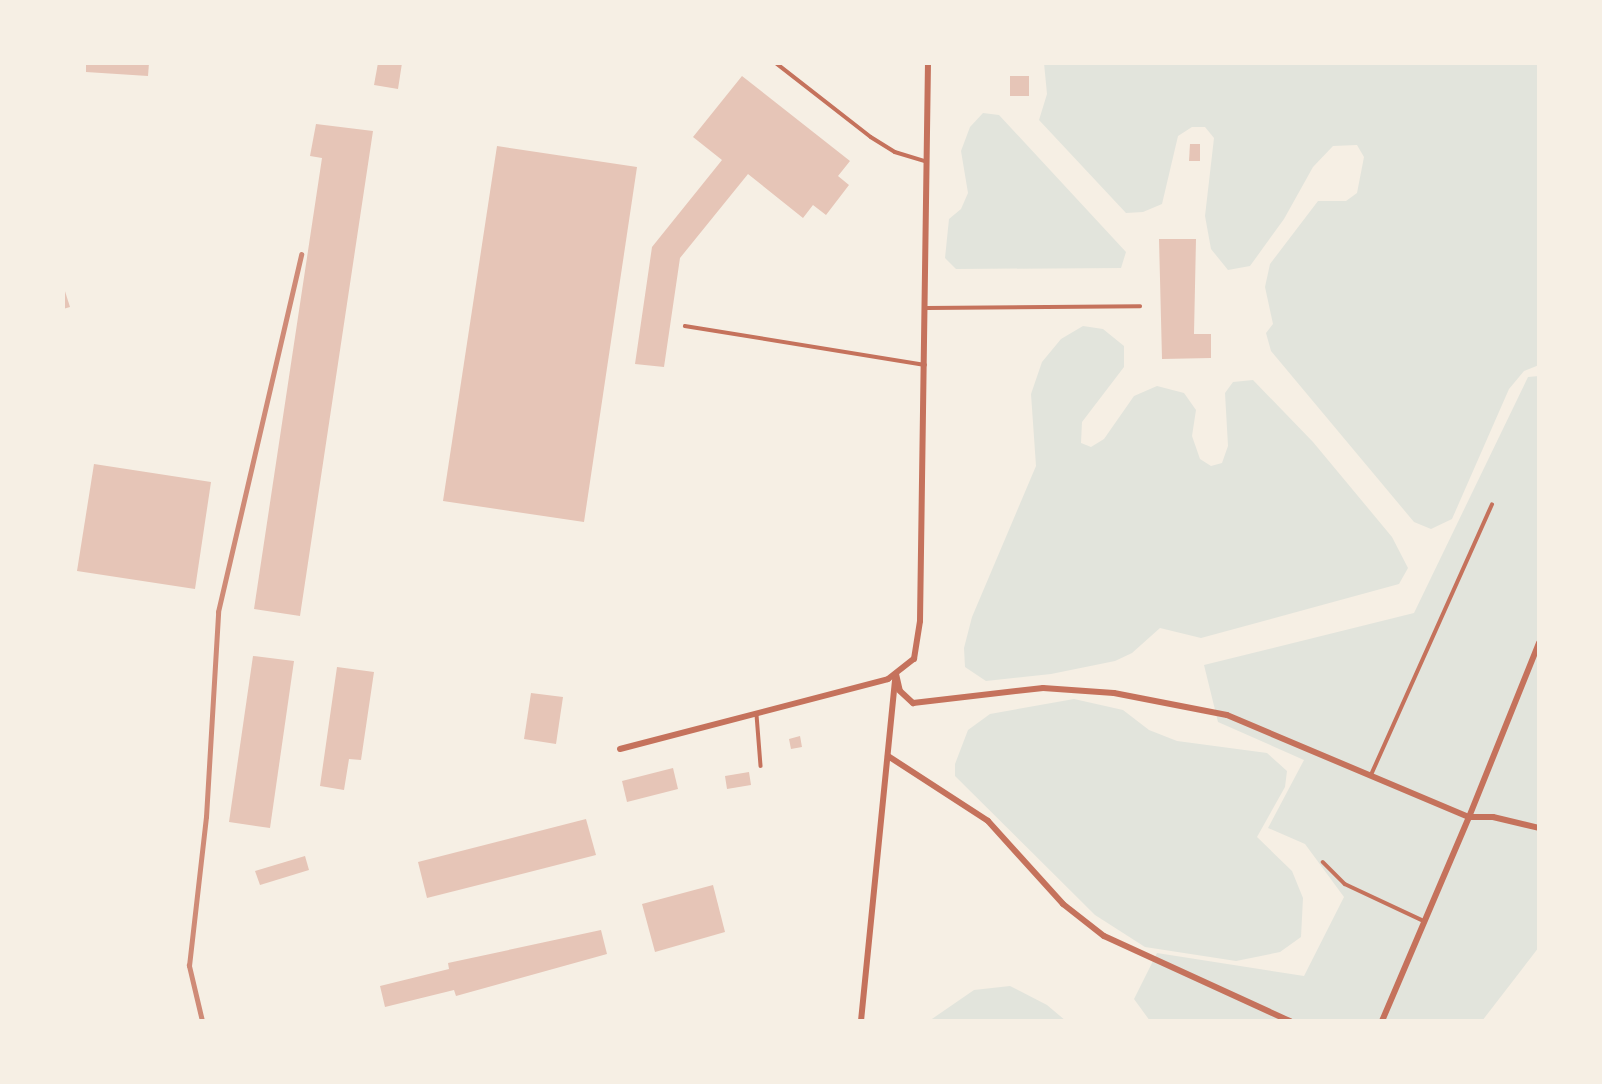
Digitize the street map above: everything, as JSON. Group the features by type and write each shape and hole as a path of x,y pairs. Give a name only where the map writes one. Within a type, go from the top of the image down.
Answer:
{"street":[{"path":"620,749 895,674 914,659 918,642 927,308 926,161 929,63"},
{"path":"1382,1021 1539,643"},
{"path":"860,1021 895,674"},
{"path":"895,674 900,691 913,703 1043,688 1114,693 1227,715 1469,817 1493,817 1539,828"},
{"path":"888,756 988,821 1063,904 1104,936 1290,1021"}],"lane":[{"path":"776,63 871,137 895,152 926,161"},
{"path":"927,308 1140,306"},
{"path":"685,326 925,365"},
{"path":"1370,777 1492,505"},
{"path":"757,713 761,766"},
{"path":"1323,862 1345,884 1424,921"}],"shaded area":[{"path":"1044,63 1539,63 1539,365 1524,371 1509,389 1452,519 1431,529 1414,522 1271,351 1266,333 1273,324 1265,287 1270,264 1318,201 1346,201 1357,193 1364,157 1357,145 1333,146 1313,167 1284,219 1250,266 1228,270 1211,249 1205,216 1214,138 1205,127 1192,127 1178,136 1162,204 1143,212 1126,213 1039,120 1047,94"},
{"path":"983,113 999,115 1126,252 1121,268 956,269 945,258 949,219 961,209 968,193 961,151 970,127"},
{"path":"1083,326 1103,329 1124,346 1124,367 1082,422 1081,443 1091,447 1104,439 1134,396 1157,386 1184,393 1196,410 1192,436 1200,459 1211,466 1222,463 1228,446 1225,393 1233,382 1253,380 1313,442 1392,537 1408,568 1399,584 1201,638 1160,628 1132,653 1115,661 1051,674 986,681 965,667 964,648 972,617 1036,466 1031,394 1042,362 1061,339"},
{"path":"1539,376 1539,947 1482,1021 1150,1021 1134,999 1157,953 1304,976 1344,897 1305,844 1268,828 1304,760 1218,722 1204,665 1414,613 1528,377"},
{"path":"1074,699 1123,710 1149,730 1177,741 1267,753 1287,771 1285,787 1257,837 1292,871 1303,898 1301,937 1280,952 1236,961 1145,947 1095,915 955,776 955,764 968,730 990,714"},
{"path":"1010,986 1047,1005 1066,1021 929,1021 974,990"}],"building":[{"path":"86,63 149,63 148,76 86,72"},
{"path":"378,63 402,63 398,89 374,85"},
{"path":"742,76 850,161 838,176 849,185 826,215 813,205 803,218 748,174 680,258 664,367 635,364 652,247 722,160 693,137"},
{"path":"1010,76 1029,76 1029,96 1010,96"},
{"path":"316,124 373,131 300,616 254,609 322,158 310,156"},
{"path":"1190,144 1200,144 1200,161 1189,161"},
{"path":"497,146 637,167 584,522 443,501"},
{"path":"1159,239 1196,239 1194,334 1211,334 1211,358 1162,359"},
{"path":"63,285 70,307 63,309"},
{"path":"94,464 211,482 195,589 77,571"},
{"path":"253,656 294,661 270,828 229,822"},
{"path":"337,667 374,672 361,760 349,759 344,790 320,786"},
{"path":"531,693 563,697 556,744 524,739"},
{"path":"800,736 802,747 791,749 789,739"},
{"path":"673,768 678,789 627,802 622,781"},
{"path":"749,772 751,785 727,789 725,776"},
{"path":"586,819 596,855 427,898 418,862"},
{"path":"305,856 309,870 260,885 255,871"},
{"path":"713,885 725,932 655,952 642,904"},
{"path":"601,930 607,954 456,996 454,990 385,1007 380,986 449,969 448,963"}],"railway":[{"path":"202,1021 189,966 206,817 218,612 301,255"}]}
